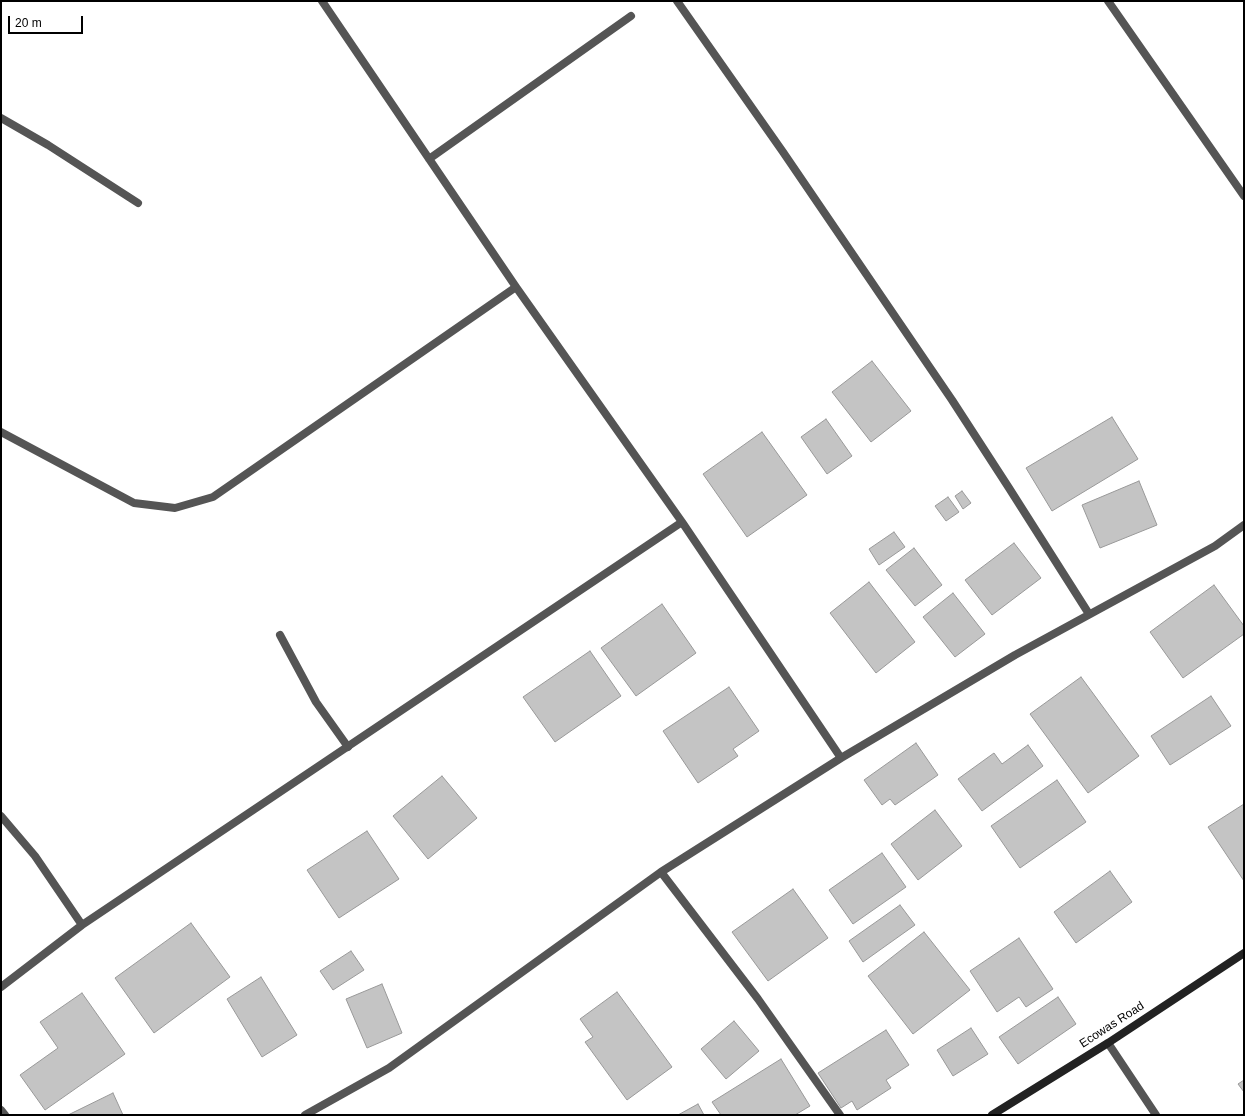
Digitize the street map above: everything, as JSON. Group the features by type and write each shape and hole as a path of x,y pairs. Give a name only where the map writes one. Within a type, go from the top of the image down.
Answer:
{"street":[{"path":"322,1 516,287 682,522 841,758"},
{"path":"677,1 788,158 956,406 1089,614"},
{"path":"1108,1 1244,196"},
{"path":"429,159 631,16"},
{"path":"1,118 48,145 138,203"},
{"path":"1,432 134,503 175,508 183,506 213,497 516,287"},
{"path":"1,987 82,925 682,522"},
{"path":"306,1115 389,1068 661,872 841,758 1015,655 1214,546 1244,525"},
{"path":"280,635 306,685 348,747"},
{"path":"1,816 35,856 82,925"},
{"path":"661,872 758,999 840,1115"},
{"name":"Ecowas Road","path":"992,1115 1108,1043 1244,953"},
{"path":"1108,1043 1156,1115"},
{"path":"1,1110 5,1115"}],"building":[{"path":"872,361 911,411 871,442 832,392"},
{"path":"1112,417 1138,459 1052,511 1026,468"},
{"path":"826,419 852,456 827,474 801,437"},
{"path":"762,432 807,495 747,537 703,474"},
{"path":"1139,481 1157,525 1100,548 1082,505"},
{"path":"962,491 971,503 963,509 955,496"},
{"path":"948,497 959,512 946,521 935,506"},
{"path":"894,532 905,547 879,565 869,549"},
{"path":"1014,543 1041,578 992,615 965,580"},
{"path":"914,548 942,585 915,606 886,570"},
{"path":"869,582 915,642 876,673 830,613"},
{"path":"1214,585 1244,626 1244,634 1183,678 1150,632"},
{"path":"953,593 985,634 955,657 923,617"},
{"path":"662,604 696,653 636,696 601,648"},
{"path":"590,651 621,696 555,742 523,697"},
{"path":"1081,677 1139,756 1088,793 1030,714"},
{"path":"729,687 759,731 733,749 738,756 698,783 663,731"},
{"path":"1211,696 1231,726 1170,765 1151,736"},
{"path":"916,743 938,775 895,805 890,799 882,805 864,780"},
{"path":"1028,745 1043,766 982,811 958,779 994,753 1002,764"},
{"path":"442,776 477,818 428,859 393,816"},
{"path":"1057,780 1086,822 1020,868 991,826"},
{"path":"1244,804 1244,881 1208,827"},
{"path":"935,810 962,846 918,880 891,844"},
{"path":"367,831 399,879 339,918 307,870"},
{"path":"882,853 906,887 853,924 829,890"},
{"path":"1110,871 1132,902 1076,943 1054,912"},
{"path":"793,889 828,938 768,981 732,932"},
{"path":"900,905 915,925 863,962 849,941"},
{"path":"191,923 230,977 154,1033 115,978"},
{"path":"924,932 970,990 913,1034 868,976"},
{"path":"1019,938 1053,989 1026,1007 1019,997 997,1012 970,971"},
{"path":"351,951 364,970 333,990 320,971"},
{"path":"261,977 297,1035 262,1057 227,999"},
{"path":"382,984 402,1033 367,1048 346,999"},
{"path":"617,992 672,1067 627,1100 585,1042 593,1037 580,1019"},
{"path":"82,993 125,1054 45,1110 20,1075 58,1048 40,1022"},
{"path":"1058,997 1076,1024 1018,1064 999,1037"},
{"path":"734,1021 759,1051 726,1079 701,1049"},
{"path":"971,1028 988,1054 953,1076 937,1050"},
{"path":"886,1030 909,1065 886,1080 891,1088 857,1110 852,1101 841,1108 818,1073"},
{"path":"781,1059 810,1106 795,1115 721,1115 712,1102"},
{"path":"1244,1080 1244,1092 1238,1084"},
{"path":"113,1093 123,1115 68,1115"},
{"path":"698,1104 704,1115 678,1115"}]}
